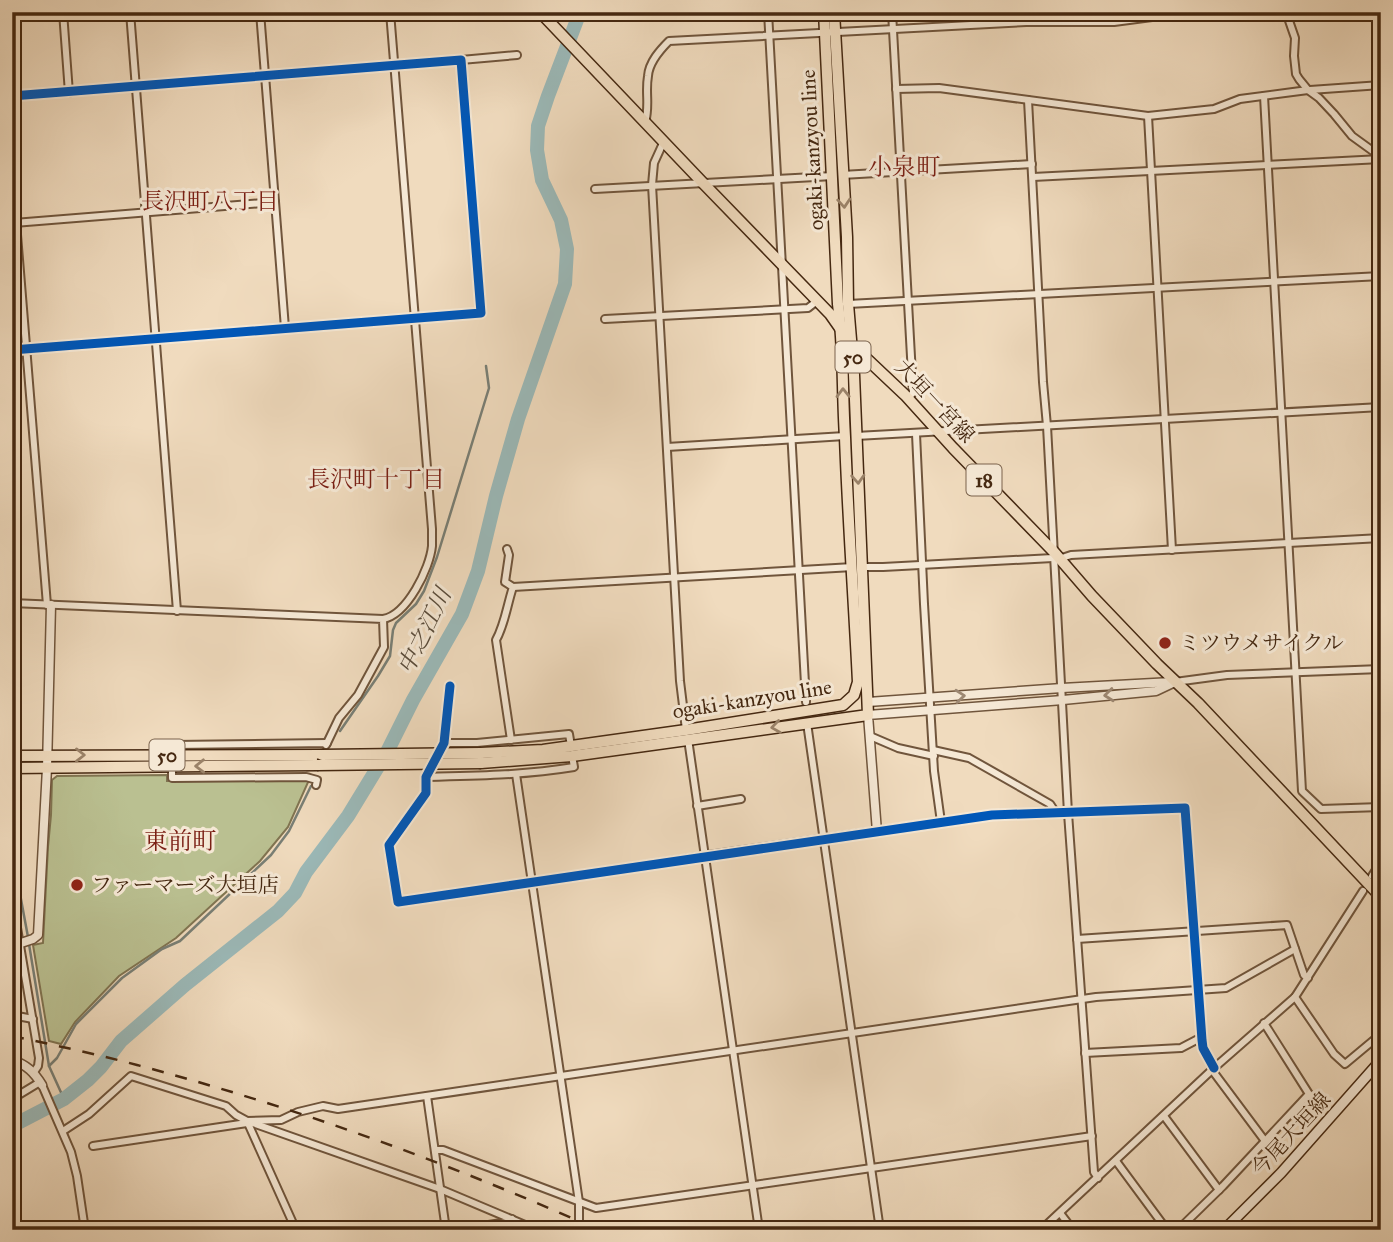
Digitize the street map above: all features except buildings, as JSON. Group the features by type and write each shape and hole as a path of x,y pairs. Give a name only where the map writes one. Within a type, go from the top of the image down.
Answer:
{"main road":[{"name":"大垣一宮線","path":"540,12 817,300 851,344 908,398 1092,596 1381,897"},
{"name":"ogaki-kanzyou line","path":"824,12 830,32 845,436 868,702"},
{"name":"ogaki-kanzyou line","path":"830,32 834,12"},
{"name":"ogaki-kanzyou line","path":"12,768 173,761 481,758 571,751 687,734 843,705 854,695 858,682 858,567 856,436 847,237 837,175"},
{"name":"50","path":"858,682 868,702 868,715"},
{"name":"50","path":"843,705 868,702"},
{"name":"ogaki-kanzyou line","path":"687,734 868,715"},
{"name":"ogaki-kanzyou line","path":"12,756 173,761"},
{"name":"今尾大垣線","path":"1224,1230 1281,1173 1381,1060"}],"street":[{"path":"63,12 69,93"},
{"path":"130,12 177,611"},
{"path":"260,12 285,328"},
{"path":"12,603 383,619 390,618 407,602 421,581 432,549 432,529 390,12"},
{"path":"768,12 806,702"},
{"path":"892,12 913,393 908,398"},
{"path":"1026,12 1026,22"},
{"path":"645,123 649,111 648,75 652,63 669,41 1026,22 1114,22 1190,12"},
{"path":"1286,12 1295,38 1296,74 1352,136 1381,158"},
{"path":"12,96 517,55"},
{"path":"12,350 481,313 461,60"},
{"path":"896,89 939,88 1148,116 1214,109 1240,99 1309,90 1381,85"},
{"path":"1264,96 1302,791 1321,809 1381,807"},
{"path":"1028,100 1068,813 1091,1136 1094,1172 1098,1178"},
{"path":"1148,116 1172,550"},
{"path":"664,141 654,163 652,185 680,681 760,1230"},
{"path":"1033,177 1381,158"},
{"path":"596,189 1032,164"},
{"path":"12,173 14,223 49,605 47,768 38,935 18,944"},
{"path":"14,223 275,202"},
{"path":"848,304 1381,276"},
{"path":"605,319 808,308 817,300"},
{"path":"856,436 1381,407"},
{"path":"916,433 933,753 941,822"},
{"path":"667,447 845,436"},
{"path":"507,549 509,555 505,582 513,587 1381,538"},
{"path":"511,740 496,640 502,630 513,587"},
{"path":"316,785 317,780 306,777 172,778 174,745 326,744 339,718 358,695 384,647 383,619"},
{"path":"868,702 1175,682 1227,675 1381,669"},
{"path":"877,832 868,715 1156,691 1175,682"},
{"path":"450,686 444,743 477,743 569,734 574,767 516,774 426,777 426,793 389,845 398,902 992,815 1185,808 1203,1048 1213,1069 1265,1141"},
{"path":"807,723 880,1230"},
{"path":"870,736 898,748 969,758 1050,804 1056,813"},
{"path":"516,774 579,1202 579,1230"},
{"path":"697,806 741,799"},
{"path":"1372,876 1381,862"},
{"path":"1041,1230 1213,1069 1295,997 1363,891"},
{"path":"12,898 40,1058 34,1072"},
{"path":"1077,939 1287,925 1304,975 1308,978"},
{"path":"93,1146 247,1122 281,1120 298,1112 323,1106 338,1109 1096,997 1226,988 1295,949"},
{"path":"1295,997 1334,1054 1345,1063 1381,1034"},
{"path":"12,1015 33,1018"},
{"path":"1178,1230 1309,1094 1264,1023"},
{"path":"1086,1053 1181,1048 1202,1037"},
{"path":"12,1060 34,1072 68,1141 77,1176 85,1230"},
{"path":"62,1128 89,1114 131,1076 226,1106 247,1122 440,1189 537,1230"},
{"path":"12,1099 41,1083"},
{"path":"427,1096 446,1230"},
{"path":"1164,1116 1219,1190"},
{"path":"247,1122 296,1230"},
{"path":"436,1150 443,1150 596,1208 1091,1136"},
{"path":"1116,1161 1167,1230"},
{"path":"1060,1213 1073,1230"},
{"path":"456,1230 508,1222 512,1219"}],"green space":[{"path":"167,775 167,781 309,780 288,827 260,861 176,938 119,976 75,1022 61,1044 49,1041 33,945 43,943 52,780 57,776"}],"waterway":[{"name":"中之江川","path":"12,1126 64,1099 88,1080 121,1041 185,985 278,911 295,893 306,872 348,816 387,752 462,614 478,571 518,419 565,284 567,249 561,220 542,180 537,150 538,126 580,12"},
{"path":"340,731 390,656 396,623 416,604 424,591 489,388 486,366"},
{"path":"49,1066 57,1058 76,1024 122,978 162,949 180,941 271,855 289,831 311,786"},
{"path":"12,851 28,937"},
{"path":"29,944 49,1066 64,1099"}],"tunnel":[{"path":"426,777 444,743"},
{"path":"306,777 326,745"}],"railway":[{"path":"12,1036 91,1053 196,1081 313,1118 429,1159 599,1230"}],"cycle path":[{"path":"12,96 461,60 481,313 12,350"},
{"path":"450,686 444,743 426,777 426,793 389,845 398,902 992,815 1185,808 1202,1040 1203,1048 1214,1068"}],"place":[{"name":"ミツウメサイクル","path":"1165,643"},
{"name":"ファーマーズ大垣店","path":"77,885"}],"district":[{"name":"小泉町","path":"904,167"},
{"name":"長沢町八丁目","path":"210,201"},
{"name":"長沢町十丁目","path":"376,479"},
{"name":"東前町","path":"180,841"}]}
